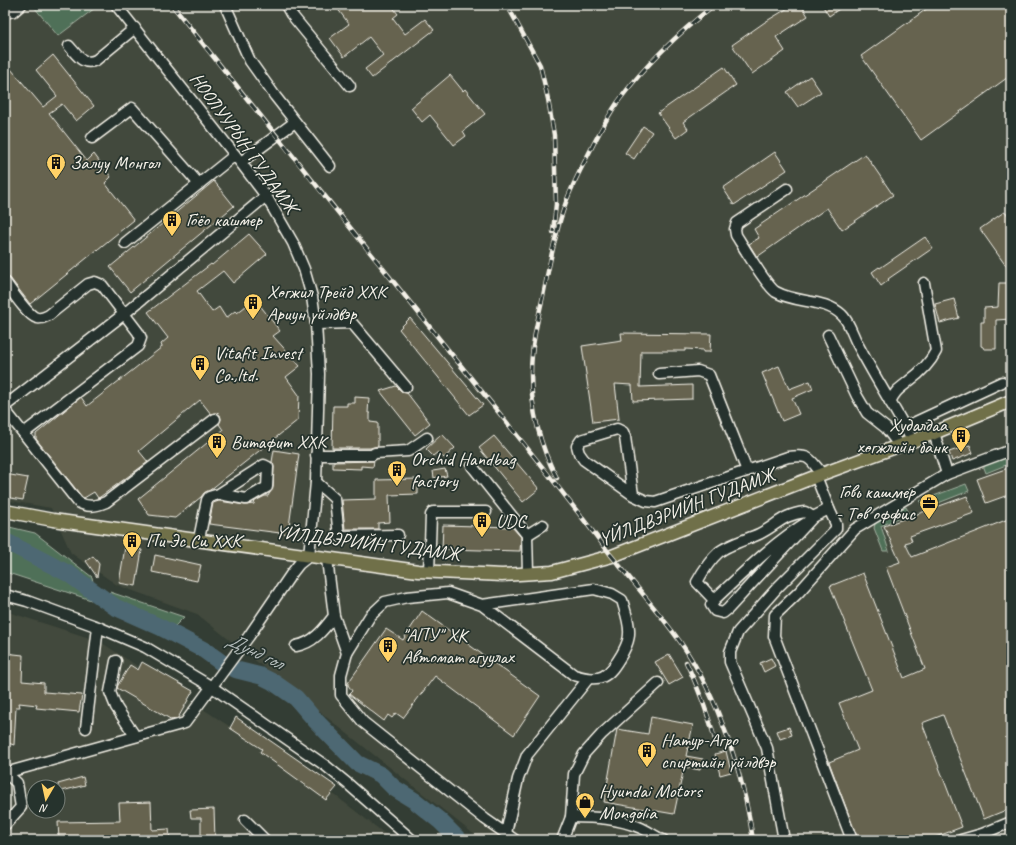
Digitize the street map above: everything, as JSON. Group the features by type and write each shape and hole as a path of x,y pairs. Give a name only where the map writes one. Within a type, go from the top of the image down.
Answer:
{"main road":[{"name":"YЙЛДВЭРИЙН ГУДАМЖ","path":"5,511 53,520 199,539 418,571 502,575 552,572 612,556 819,475 934,433 1011,400"}],"street":[{"path":"5,13 14,11 21,5"},
{"name":"НООЛУУРЫН ГУДАМЖ","path":"116,5 266,196 293,243 304,269 312,297 316,324 319,374 316,482 309,556"},
{"path":"225,5 250,61 330,166"},
{"path":"286,5 291,14 350,86"},
{"path":"69,46 81,60 91,62 96,60 135,28"},
{"path":"92,138 132,108 199,184"},
{"path":"125,243 199,184 295,122"},
{"path":"787,190 737,222 735,229 736,235 766,281 775,292 794,299 822,304 832,308 843,316 858,347 912,440"},
{"path":"5,406 124,314 266,196"},
{"path":"5,282 35,318 49,316 88,284 95,282 102,285 141,338 138,346 24,432"},
{"path":"890,402 895,392 910,381 926,366 936,351 924,283"},
{"path":"316,324 352,323 406,387"},
{"path":"828,334 856,396 867,413 886,428 899,445"},
{"path":"659,374 698,371 709,375 747,471"},
{"path":"905,427 1002,382"},
{"path":"5,410 24,432 78,502 91,506 106,502 215,419"},
{"path":"634,495 623,432 617,429 581,440 578,443 577,446 579,453 584,460 634,495 646,501 655,502 788,457 801,455 809,458 819,475 836,529 778,587 738,632 730,652 730,662 767,748 784,840"},
{"path":"934,433 947,474"},
{"path":"316,454 372,455 376,453 408,451 427,438"},
{"path":"852,840 774,636 775,615 799,592 855,529 947,474 1011,450"},
{"path":"199,539 207,500 209,497 219,494 264,465 268,467 267,487 246,499 219,494"},
{"path":"472,466 527,535 528,573"},
{"path":"316,482 335,500 339,536 398,535"},
{"path":"811,519 723,613 715,611 711,605 714,600 765,554 796,529 811,519 829,509"},
{"path":"429,572 431,515 433,512 486,512"},
{"path":"714,600 697,582 703,570 720,551 761,533 785,517 794,513 805,512 811,519"},
{"path":"527,535 543,525"},
{"path":"5,773 185,723 249,636 292,573 299,564 309,556"},
{"path":"327,558 334,616 347,653"},
{"path":"482,605 594,589 612,594 622,600 627,616 629,634 628,644 613,670 601,678 588,679 574,675 482,605 448,593 407,597 385,602 370,616 347,653 341,675 341,695 363,722 485,819 515,840"},
{"path":"724,591 734,602"},
{"path":"5,595 27,601 98,627 145,647 214,684 326,766 412,840"},
{"path":"296,646 303,645 320,634 334,616"},
{"path":"86,728 98,627"},
{"path":"116,662 110,692 116,707 134,736"},
{"path":"506,833 518,779 527,755 588,679"},
{"path":"562,840 571,817 574,774 584,754 602,734 658,683"},
{"path":"5,773 17,783 21,807 5,825"},
{"path":"571,817 596,816 616,819 641,828 663,840"},
{"path":"245,820 265,840"},
{"path":"961,840 982,834 1011,822"}],"shaded area":[{"path":"5,5 1011,5 1011,840 481,840 197,614 117,585 71,553 51,508 5,500"},
{"path":"5,611 99,641 336,796 393,840 5,840"}],"green space":[{"path":"36,5 99,5 58,36 34,7"},
{"path":"1011,455 1011,463 986,473 983,465"},
{"path":"966,484 969,491 923,509 920,501"},
{"path":"906,507 909,513 881,526 889,551 883,551 874,528 876,520"},
{"path":"5,526 35,533 92,577 94,587 73,572 5,537"},
{"path":"5,544 68,581 91,600 5,572"},
{"path":"110,592 184,617 175,626 139,614 107,598"}],"building":[{"path":"341,5 391,5 398,14 393,18 405,34 425,19 434,30 372,78 365,69 383,55 369,37 344,57 330,38 349,24 337,8"},
{"path":"793,5 801,5 808,16 776,37 785,51 752,74 732,45"},
{"path":"822,5 845,5 829,16"},
{"path":"932,5 1011,5 1011,75 921,140 861,56"},
{"name":"Залуу Монгол","path":"53,55 94,106 76,121 62,104 49,113 87,161 94,154 111,177 105,183 134,220 30,304 10,278 5,276 5,62 43,107 57,96 36,70"},
{"path":"724,67 736,85 683,122 688,129 676,138 658,113"},
{"path":"450,75 463,91 465,89 485,114 463,131 466,136 454,145 430,115 422,122 411,108"},
{"path":"810,76 821,92 798,107 787,92"},
{"path":"643,126 652,132 634,159 625,153"},
{"path":"775,152 787,170 734,205 723,188"},
{"path":"865,154 893,195 842,230 827,208 757,257 749,244 759,238 754,229"},
{"name":"Гоёо кашмер","path":"214,181 234,206 130,292 110,267"},
{"path":"1004,212 1011,217 1011,263 1006,266 980,229"},
{"name":"Vitafit Invest Co.,ltd.","path":"249,234 267,254 233,283 223,271 197,291 212,312 219,307 226,318 235,311 237,313 255,299 280,331 273,336 300,366 286,377 299,395 298,420 210,490 204,493 175,518 149,515 138,499 223,430 219,424 221,419 220,415 215,413 211,414 200,400 139,451 148,462 100,497 98,498 94,492 84,498 82,497 36,439 36,434 81,397 87,406 162,347 161,344 168,338 148,312 211,264 212,265"},
{"path":"925,237 933,248 888,279 889,280 881,286 872,272"},
{"path":"999,283 1011,283 1011,319 996,320 996,349 984,349 981,346 981,322 984,322 984,308 998,307"},
{"path":"954,299 959,318 940,323 935,304"},
{"path":"410,318 483,405 469,415 399,329"},
{"path":"621,333 711,334 710,352 685,349 685,351 641,351 640,387 692,385 692,399 633,401 632,385 615,384 619,419 593,422 582,346 622,340"},
{"path":"779,366 789,389 810,381 813,389 792,398 799,414 782,421 762,373"},
{"path":"396,386 401,391 407,393 430,423 415,435 380,391"},
{"path":"355,397 369,398 368,413 370,413 370,422 378,423 378,446 370,448 332,448 333,406 347,406 347,403 355,403"},
{"path":"442,434 455,448 444,458 438,452 433,456 426,449"},
{"path":"494,436 539,489 523,502 479,448"},
{"name":"Худалдаа хөгжлийн банк","path":"970,445 973,453 952,461 949,452"},
{"path":"274,450 299,454 288,534 209,524 213,503 219,501 245,505 254,504 255,501 268,496 273,487 274,467 272,462"},
{"path":"374,461 373,467 361,466 361,469 333,468 333,462"},
{"path":"1011,467 1011,494 986,503 977,479"},
{"path":"445,469 447,476 434,478 433,471"},
{"path":"5,474 28,478 23,500 5,497"},
{"path":"418,479 418,494 389,495 390,522 378,523 378,529 345,529 342,500 376,499 376,480"},
{"path":"967,496 974,513 910,536 912,541 905,543 912,557 1011,518 1011,808 984,819 943,715 922,723 962,827 928,840 858,840 829,762 858,750 839,703 872,690 830,586 863,573 904,678 925,669 886,567 900,562 884,526"},
{"name":"UDC","path":"443,525 512,527 521,537 520,551 442,549"},
{"path":"125,547 142,550 136,586 119,583"},
{"path":"155,555 201,565 197,581 152,572"},
{"path":"93,556 99,564 97,577 86,561"},
{"path":"422,611 540,696 514,735 435,676 403,718 396,713 392,718 388,715 384,721 349,694 352,691 348,683 386,629 403,640"},
{"path":"5,653 23,655 22,681 44,683 44,692 82,695 79,712 36,708 37,705 19,703 20,707 16,707 14,745 5,742"},
{"path":"669,654 683,677 669,685 655,662"},
{"path":"771,658 775,666 764,672 760,663"},
{"path":"142,662 193,691 178,718 172,720 117,688 130,665 138,670"},
{"path":"236,717 337,787 326,800 260,752 262,749 230,728"},
{"name":"Натур-Агро спиртийн үйлдвэр","path":"651,717 693,725 686,756 703,759 700,770 684,767 674,814 604,802 617,729 648,734"},
{"path":"789,727 792,735 780,739 777,731"},
{"path":"726,751 731,772 720,775 715,754"},
{"path":"83,777 85,785 66,790 66,782"},
{"path":"151,802 152,830 169,829 170,840 59,840 58,822 120,821 119,803"},
{"path":"214,809 215,840 201,840 201,818 191,818 190,810"}],"waterway":[{"name":"Дунд гол","path":"5,541 69,574 115,607 160,627 204,650 222,663 237,670 261,676 273,682 296,698 315,720 357,763 381,775 394,788 415,801 440,821 459,840"}],"railway":[{"path":"172,5 532,454 681,643 707,687 728,737 743,790 753,840"},
{"path":"507,5 540,65 548,99 554,135 556,204 553,232"},
{"path":"557,478 541,441 533,401 531,374 533,345 560,219 572,187 607,118 620,99 641,73 664,49 714,5"},
{"path":"686,662 711,724 717,746"}],"place":[{"name":"Залуу Монгол","path":"56,180"},
{"name":"Гоёо кашмер","path":"172,237"},
{"name":"Хөгжил Трейд ХХК Ариун үйлдвэр","path":"253,320"},
{"name":"Vitafit Invest Co.,ltd.","path":"200,381"},
{"name":"Худалдаа хөгжлийн банк","path":"961,453"},
{"name":"Витафит ХХК","path":"217,459"},
{"name":"Orchid Handbag factory","path":"397,487"},
{"name":"Говь кашмер - Төв оффис","path":"929,520"},
{"name":"UDC","path":"482,538"},
{"name":"Пи Эс Си ХХК","path":"132,558"},
{"name":"\"АПУ\" ХК Автомат агуулах","path":"388,663"},
{"name":"Натур-Агро спиртийн үйлдвэр","path":"647,768"},
{"name":"Hyundai Motors Mongolia","path":"585,819"}]}
